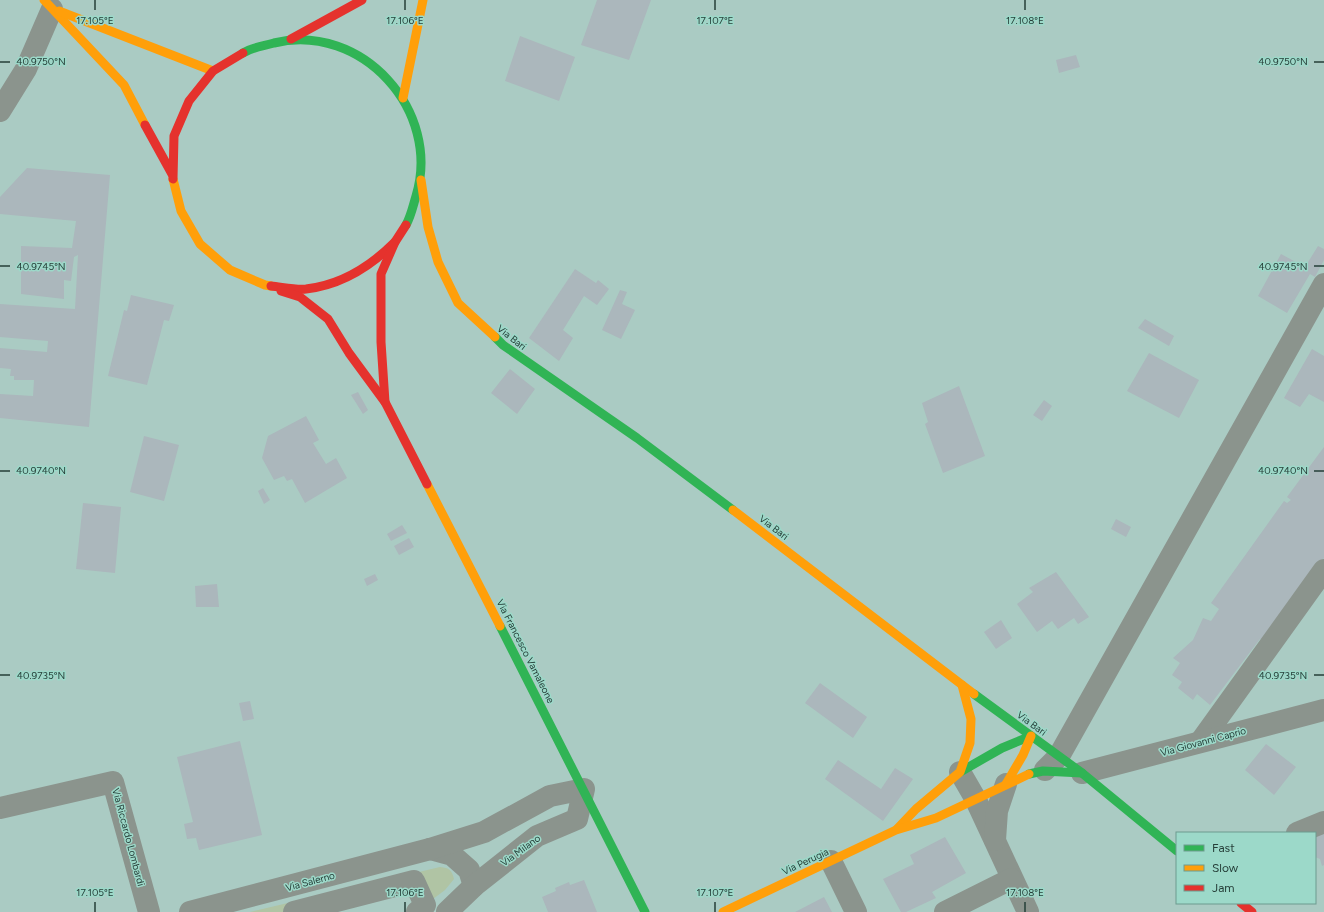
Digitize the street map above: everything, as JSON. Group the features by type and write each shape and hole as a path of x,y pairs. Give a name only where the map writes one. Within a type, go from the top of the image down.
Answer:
{"main road":[{"path":"172,174 174,136 189,100 213,71 249,49 291,39 362,0"},
{"path":"403,98 423,0"},
{"path":"48,4 213,71"},
{"path":"48,4 124,85 172,174 181,211 200,244 230,270 265,285 300,297 328,319 349,352 385,402"},
{"path":"291,39 324,42 355,54 382,72 403,98 419,137 421,180 409,220 395,242 381,274 381,342 385,402"},
{"name":"Via Bari","path":"421,180 428,226 438,262 458,303 503,345 637,438 856,602 962,685 1082,773 1176,850"},
{"path":"265,285 305,289 344,280 378,259 395,242"},
{"name":"Via Francesco Vamaleone","path":"385,402 584,788 645,912"},
{"path":"960,772 970,743 972,719 962,685"},
{"path":"896,830 916,809 960,772 1002,748 1031,736"},
{"path":"1006,784 1023,755 1031,736"},
{"path":"896,830 936,818 975,798 1026,775 1043,771 1082,773"},
{"name":"Via Perugia","path":"723,912 896,830"},
{"path":"1242,904 1252,912"}],"street":[{"path":"0,111 26,69 48,4"},
{"path":"1043,771 1059,756 1324,284"},
{"path":"1202,742 1324,570"},
{"name":"Via Giovanni Caprio","path":"1082,773 1324,710"},
{"path":"960,772 975,798 1011,879 1028,912"},
{"name":"Via Riccardo Lombardi","path":"0,808 113,782 149,912"},
{"path":"995,843 997,811 1006,784"},
{"name":"Via Salerno","path":"190,912 430,850 484,832 550,796 584,788"},
{"name":"Via Milano","path":"447,912 474,886 536,836 577,819 584,788"},
{"path":"1300,832 1324,822"},
{"path":"430,850 452,855 469,870 474,886"},
{"path":"831,861 856,912"},
{"path":"945,912 1011,879"},
{"path":"294,912 414,881 425,905 417,912"}],"green space":[{"path":"440,867 450,870 454,879 445,890 425,905 414,881 294,912 250,912"}],"building":[{"path":"597,0 651,0 629,60 581,45"},
{"path":"520,36 575,57 559,101 505,81"},
{"path":"1076,55 1080,67 1059,73 1056,60"},
{"path":"27,168 110,175 89,427 0,418 0,394 33,396 34,380 14,380 14,376 10,376 11,369 0,368 0,348 47,352 48,341 0,337 0,304 75,309 78,255 74,257 71,281 64,280 64,299 21,294 21,246 72,248 76,221 0,214 0,197"},
{"path":"1318,246 1324,249 1324,260 1315,277 1310,274 1287,313 1258,296 1281,254 1305,267"},
{"path":"575,269 596,283 598,280 609,289 597,305 584,296 563,330 573,338 559,361 529,338"},
{"path":"620,290 627,292 622,304 635,310 621,339 602,330"},
{"path":"131,295 174,305 169,321 164,320 147,385 108,376 124,310 127,311"},
{"path":"1145,319 1174,336 1169,346 1138,328"},
{"path":"1312,349 1324,356 1324,402 1309,394 1300,407 1284,398"},
{"path":"1149,353 1199,380 1179,418 1127,391"},
{"path":"510,369 535,389 517,414 491,393"},
{"path":"959,386 985,456 943,473 925,424 928,422 922,403"},
{"path":"358,392 368,410 363,414 351,395"},
{"path":"1044,400 1052,406 1042,421 1033,415"},
{"path":"306,416 319,440 313,443 326,464 336,458 347,478 305,503 292,479 287,481 284,476 274,480 262,458 268,436"},
{"path":"144,436 179,445 164,501 130,492"},
{"path":"1324,447 1324,558 1265,642 1260,639 1210,705 1197,694 1193,700 1178,688 1182,682 1172,675 1180,663 1173,658 1193,640 1203,618 1211,621 1219,609 1211,603 1284,501 1287,503 1291,500 1287,497"},
{"path":"263,488 270,500 264,504 258,491"},
{"path":"83,503 121,507 115,573 76,569"},
{"path":"1116,519 1131,527 1126,537 1111,529"},
{"path":"402,525 407,533 391,541 387,534"},
{"path":"409,538 414,547 399,555 394,546"},
{"path":"1056,572 1089,617 1078,624 1074,618 1058,629 1052,621 1037,632 1017,604 1033,592 1029,588"},
{"path":"375,574 378,580 367,586 364,579"},
{"path":"217,584 219,607 196,607 195,586"},
{"path":"1001,620 1012,638 996,649 984,632"},
{"path":"820,683 867,717 853,738 805,703"},
{"path":"250,701 254,719 243,721 239,703"},
{"path":"240,741 262,835 199,850 196,838 187,839 184,824 193,822 177,757"},
{"path":"1266,744 1296,767 1274,795 1245,770"},
{"path":"838,760 881,789 895,768 913,779 883,821 825,779"},
{"path":"1324,833 1324,865 1322,866 1320,859 1316,857 1316,836"},
{"path":"945,837 966,873 932,892 936,898 906,912 901,912 883,879 914,864 910,855"},
{"path":"584,880 597,912 548,912 542,897 556,891 555,888 569,882 570,885"},
{"path":"824,897 832,912 795,912"}],"traffic: fast":[{"path":"243,53 254,48 274,43 306,40 337,46 364,60 388,80 406,105 417,133 421,164 416,196 411,215 406,225"},
{"path":"495,337 503,345 637,438 733,510"},
{"path":"500,626 645,912"},
{"path":"974,694 1082,773 1176,850"},
{"path":"960,772 1002,748 1031,736"},
{"path":"1029,774 1043,771 1082,773"}],"traffic: slow":[{"path":"44,0 124,85 145,125"},
{"path":"403,98 423,0"},
{"path":"59,11 213,71"},
{"path":"173,179 181,211 200,244 230,270 265,285 271,286"},
{"path":"421,180 428,227 438,262 458,303 495,337"},
{"path":"427,484 500,626"},
{"path":"733,510 974,694"},
{"path":"897,829 916,809 960,772 970,743 971,719 962,685"},
{"path":"1006,784 1023,755 1031,736"},
{"path":"723,912 896,830 936,818 1029,774"}],"traffic: jam":[{"path":"291,39 362,0"},
{"path":"173,179 174,136 189,101 213,71 243,53"},
{"path":"145,125 172,174"},
{"path":"385,402 381,342 381,274 395,242 406,225"},
{"path":"271,286 306,289 319,287 343,279 365,267 395,242"},
{"path":"281,291 300,297 328,319 349,353 385,402 427,484"},
{"path":"1242,904 1252,912"}]}
